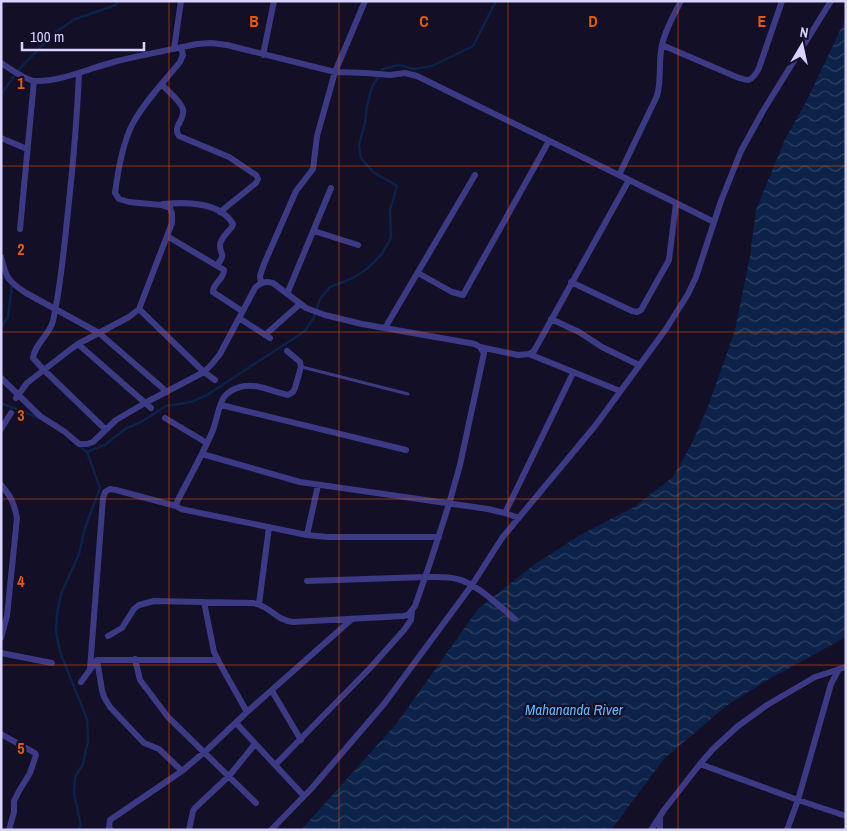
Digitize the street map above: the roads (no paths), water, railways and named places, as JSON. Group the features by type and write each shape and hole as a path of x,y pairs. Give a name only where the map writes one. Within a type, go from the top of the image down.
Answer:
{"street":[{"path":"174,49 181,1"},
{"path":"263,55 274,1"},
{"path":"261,282 261,270 296,191 313,168 317,136 335,72 365,1"},
{"path":"619,175 657,96 660,86 660,55 662,45 681,1"},
{"path":"662,45 748,80 754,77 759,68 782,1"},
{"path":"271,830 304,796 384,704 472,585 502,538 595,426 666,329 688,294 702,260 734,167 749,135 831,1"},
{"path":"4,65 34,81 55,79 113,62 181,47 211,43 335,72 384,75 405,73 417,76 714,222"},
{"path":"181,47 183,55 180,62 140,112 128,135 115,193 120,199 129,202 161,205 190,203 212,208 220,212 231,220 233,224 220,242 223,256 217,265"},
{"path":"79,73 76,126 63,260 50,329 34,353 33,358 43,370 105,429"},
{"path":"20,229 34,81"},
{"path":"162,85 180,104 183,110 176,132 179,136 229,157 256,175 258,179 256,183 220,212"},
{"path":"1,138 27,149"},
{"path":"418,273 452,292 463,295 549,141"},
{"path":"385,328 475,175"},
{"path":"529,354 534,351 629,180"},
{"path":"287,294 332,188"},
{"path":"571,282 632,311 642,310 670,260 676,203"},
{"path":"17,396 27,383 78,344 129,317 139,309 172,222 170,208 161,205"},
{"path":"314,230 358,245"},
{"path":"167,236 224,270 223,276 212,289 213,292 268,337 303,306"},
{"path":"1,257 7,277 16,286 99,333 167,392"},
{"path":"1,378 35,412 79,444 88,444 93,442 116,420 204,372 220,354 255,288 261,282 266,282 273,283 303,306 325,314 362,324 475,344 480,347 518,354 529,354 620,391"},
{"path":"139,309 204,372 215,380"},
{"path":"551,319 639,365"},
{"path":"78,344 151,408"},
{"path":"275,765 365,673 411,620 412,611 449,504 460,465 484,360 484,352 480,347"},
{"path":"176,506 207,443 226,392 248,385 288,395 295,388 301,367 300,362 287,351"},
{"path":"505,513 573,373"},
{"path":"220,405 406,450"},
{"path":"1,430 10,413"},
{"path":"165,418 207,443"},
{"path":"202,454 278,476 318,485 488,509 520,518"},
{"path":"1,485 10,495 18,518 10,595 5,628 1,638"},
{"path":"307,535 318,485"},
{"path":"90,668 102,498 105,492 110,489 176,506 181,510 307,535 327,537 438,537"},
{"path":"259,604 269,527"},
{"path":"307,581 425,577 457,579 472,585 515,619"},
{"path":"1,594 10,595"},
{"path":"108,636 122,628 134,609 154,601 253,603 267,608 285,621 293,622 403,616 408,615 412,611"},
{"path":"204,602 214,652 247,712"},
{"path":"111,830 109,828 111,819 182,771 352,619"},
{"path":"1,653 52,662"},
{"path":"135,659 142,682 168,717 256,803"},
{"path":"97,660 102,690 110,708 144,742 157,748 182,771"},
{"path":"81,682 97,660 218,660"},
{"path":"651,830 700,764 738,726 767,705 815,677 842,668"},
{"path":"787,830 798,800 831,684 842,668"},
{"path":"272,691 300,740"},
{"path":"236,724 304,796"},
{"path":"1,734 36,755 30,773 14,801 14,812 9,830"},
{"path":"189,830 195,808 229,776 255,744"},
{"path":"700,764 846,816"},
{"path":"660,816 660,830"}],"lane":[{"path":"301,367 408,394"}],"water":[{"name":"Mahananda River","path":"846,18 846,637 771,678 726,706 664,759 611,830 301,830 397,723 478,609 535,564 580,535 634,507 673,477 691,445 709,404 735,330 750,256 756,210 785,139 807,100"}],"waterway":[{"path":"1,94 22,66 56,32 75,19 116,5 117,1"},
{"path":"87,452 105,445 125,429 141,422 166,406 191,402 207,395 305,331 314,317 320,299 330,287 353,278 368,268 381,255 391,238 390,210 397,186 373,172 361,158 359,145 372,87 383,69 399,65 414,69 432,66 473,46 496,1"},
{"path":"1,276 8,281"},
{"path":"1,327 8,317 12,285"},
{"path":"1,403 39,418"},
{"path":"78,830 81,826 74,793 75,777 83,764 88,741 87,719 60,652 56,631 61,594 79,554 85,528 100,488 87,452 79,446"}]}
